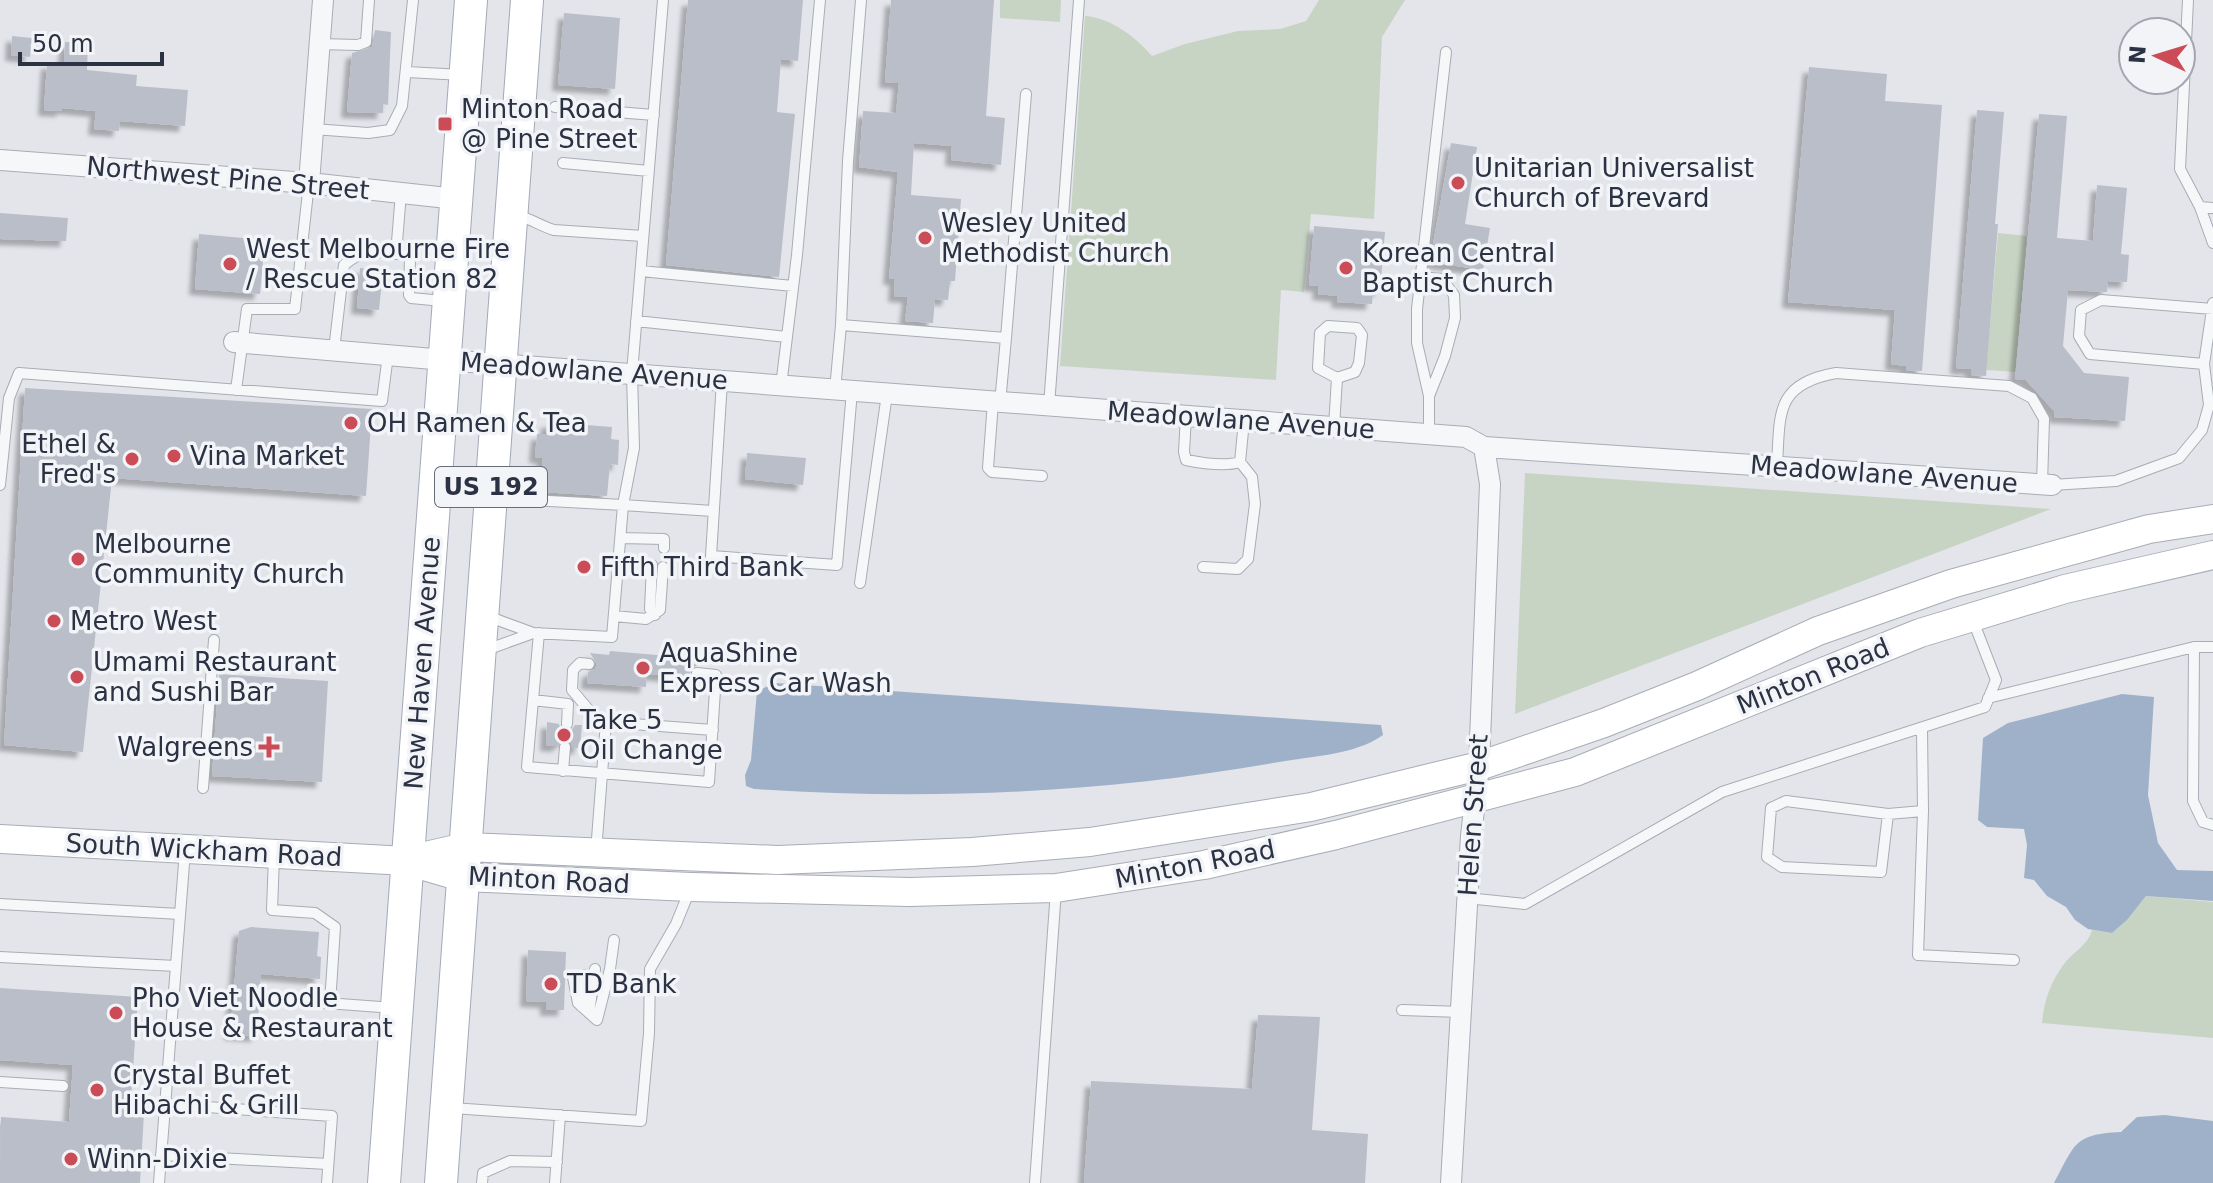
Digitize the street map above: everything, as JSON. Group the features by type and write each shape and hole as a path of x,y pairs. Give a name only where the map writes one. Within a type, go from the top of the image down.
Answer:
{"main road":[{"name":"New Haven Avenue","path":"384,1183 471,0"},
{"name":"US 192","path":"441,1183 526,4"},
{"name":"Minton Road","path":"464,862 596,852 778,860 972,852 1090,842 1311,807 1479,766 1617,718 1697,686 1818,631 1947,586 2149,529 2213,519"},
{"name":"Minton Road","path":"407,861 464,862 691,887 910,892 1056,888 1204,865 1336,835 1575,772 1821,671 1971,616 2065,589 2213,555"},
{"path":"1947,586 1971,616"},
{"name":"South Wickham Road","path":"0,839 407,861"}],"street":[{"path":"309,183 323,0"},
{"name":"Northwest Pine Street","path":"0,160 309,183 457,199"},
{"name":"Meadowlane Avenue","path":"239,342 1466,437 1484,447 2047,485"},
{"name":"Helen Street","path":"1451,1183 1467,898 1479,766 1490,484 1484,447"}],"lane":[{"path":"319,44 348,46 366,42 369,0"},
{"path":"313,129 368,133 390,130 402,106 413,0"},
{"path":"482,614 536,633 612,637 623,505 634,448 632,373 663,0"},
{"path":"781,386 820,0"},
{"path":"722,381 711,556 837,565 844,391 841,325 848,161 861,0"},
{"path":"1049,406 1079,0"},
{"path":"2188,0 2180,169 2200,207 2213,243"},
{"path":"1429,434 1429,396 1417,343 1419,277 1446,52"},
{"path":"407,72 465,75"},
{"path":"1026,94 1006,338 988,468 992,472 1042,476"},
{"path":"555,107 654,115"},
{"path":"563,163 649,171"},
{"path":"236,390 239,342 247,309 295,309 309,183"},
{"path":"396,254 401,193"},
{"path":"2200,207 2213,208"},
{"path":"512,214 534,219 543,227 554,230 643,236"},
{"path":"334,350 344,265 358,254 368,251 408,255 411,298 449,301"},
{"path":"641,271 793,286"},
{"path":"1419,277 1442,279 1454,295 1452,331 1429,396"},
{"path":"2204,364 2090,354 2079,336 2081,310 2101,300 2213,306 2204,364 2211,406"},
{"path":"636,321 787,337"},
{"path":"841,325 1006,338"},
{"path":"1328,326 1357,328 1362,335 1359,363 1355,372 1337,378 1318,368 1320,333 1328,326"},
{"path":"0,485 9,398 19,373 382,401 388,355"},
{"path":"1777,466 1780,414 1796,386 1815,377 1836,373 2009,386 2032,398 2044,419 2047,485"},
{"path":"1334,427 1337,378"},
{"path":"860,583 887,394"},
{"name":"Meadowlane Avenue","path":"2047,485 2116,481 2179,458 2202,430 2211,406"},
{"path":"1186,416 1186,460 1233,465 1240,462"},
{"path":"1203,567 1238,569 1248,559 1255,491 1252,477 1240,462 1244,421"},
{"path":"490,498 713,511"},
{"path":"621,538 657,545"},
{"path":"614,616 646,619 660,610 658,566"},
{"path":"1467,898 1525,904 1722,792 1985,707 1996,680 1971,616"},
{"path":"479,653 536,633"},
{"path":"536,633 527,767 709,782 716,675 697,673"},
{"path":"203,788 214,640"},
{"path":"1988,698 2194,647 2213,647"},
{"path":"2194,647 2193,801 2203,822 2213,825"},
{"path":"589,664 580,663 573,670 572,690 588,709 606,722 713,730"},
{"path":"533,700 568,704 567,724"},
{"path":"596,852 606,722"},
{"path":"1922,729 1923,811 1918,955 2014,960"},
{"path":"563,771 565,747"},
{"path":"1888,814 1881,872 1782,867 1767,857 1771,808 1786,801 1888,814 1923,811"},
{"path":"159,1183 185,849"},
{"path":"274,854 272,910 315,913 335,927 330,1004"},
{"path":"446,1107 641,1121 649,1033 650,969 676,924 691,887"},
{"path":"1035,1183 1056,888"},
{"path":"0,904 180,914"},
{"path":"589,1014 610,969 614,940"},
{"path":"0,957 176,966"},
{"path":"589,1014 590,972"},
{"path":"573,977 578,1003 589,1014"},
{"path":"272,999 396,1008"},
{"path":"1402,1010 1461,1012"},
{"path":"0,1082 63,1086"},
{"path":"165,1104 332,1116 327,1183"},
{"path":"555,1183 560,1115"},
{"path":"161,1155 328,1164"},
{"path":"482,1183 483,1173 510,1161 557,1162"}],"green space":[{"path":"1000,0 1061,0 1060,22 1000,18"},
{"path":"1319,0 1405,0 1382,37 1374,219 1311,214 1304,292 1281,290 1276,380 1060,366 1085,16 1104,20 1122,30 1152,56 1238,31 1280,29 1306,21"},
{"path":"1998,233 2027,236 2016,372 1986,370"},
{"path":"1525,473 2051,509 1515,714"},
{"path":"2146,896 2213,902 2213,1038 2042,1023 2048,992 2064,964 2084,944 2092,930 2112,933"}],"water":[{"path":"775,683 1381,725 1383,735 1360,747 1333,754 1214,773 1083,787 952,794 754,789 746,786 745,775 751,760 757,691"},
{"path":"2122,694 2154,697 2148,795 2158,843 2177,870 2213,871 2213,901 2146,896 2112,933 2088,929 2075,920 2066,907 2047,896 2034,880 2024,878 2027,845 2024,829 1987,827 1978,820 1983,738 2008,723"},
{"path":"2165,1115 2213,1121 2213,1183 2054,1183 2072,1151 2084,1139 2121,1132 2137,1117"}],"building":[{"path":"688,0 803,0 798,61 781,59 777,112 795,114 779,277 666,265"},
{"path":"891,0 994,0 986,116 1005,118 1001,165 951,160 952,146 914,143 911,195 961,199 955,281 950,281 948,300 935,299 933,323 905,321 908,297 894,296 895,279 889,279 898,172 859,167 863,111 896,113 899,83 885,82"},
{"path":"564,13 620,18 615,89 558,85"},
{"path":"375,30 391,32 388,105 383,104 383,113 347,112 352,53 372,47"},
{"path":"12,36 32,38 30,57 11,55"},
{"path":"65,42 88,43 87,70 137,75 136,86 188,90 185,126 120,121 119,131 94,129 96,111 44,110 47,63 64,65"},
{"path":"1809,67 1887,74 1885,101 1942,105 1922,371 1906,370 1906,366 1891,364 1895,310 1788,302"},
{"path":"1977,110 2004,112 1986,376 1971,375 1971,369 1956,368"},
{"path":"2039,114 2067,116 2057,238 2093,241 2097,185 2127,188 2121,254 2129,255 2127,282 2108,281 2107,292 2068,290 2063,346 2084,373 2129,377 2125,421 2054,417 2055,412 2026,380 2015,379"},
{"name":"Unitarian Universalist Church of Brevard","path":"1451,143 1477,147 1465,224 1490,228 1483,270 1430,262"},
{"path":"0,213 68,218 66,241 0,239"},
{"name":"Korean Central Baptist Church","path":"1314,226 1385,232 1380,291 1373,290 1372,304 1337,302 1338,296 1318,294 1319,286 1309,285"},
{"name":"West Melbourne Fire / Rescue Station 82","path":"199,234 265,240 260,294 195,289"},
{"path":"360,268 383,270 379,310 357,308"},
{"name":"Metro West","path":"25,388 372,409 366,496 112,478 83,752 4,745"},
{"path":"547,422 612,427 611,439 619,440 618,465 610,464 607,496 541,492 543,458 535,457 537,434 546,434"},
{"path":"747,453 806,458 803,485 745,479"},
{"name":"AquaShine Express Car Wash","path":"610,651 680,657 680,661 698,665 690,669 691,678 647,674 646,687 587,683 588,672 595,669 597,664 590,653 609,655"},
{"name":"Walgreens","path":"219,674 328,681 322,782 212,776"},
{"name":"Take 5 Oil Change","path":"547,722 559,724 566,732 575,725 582,725 580,748 573,748 570,741 565,739 557,746 546,745"},
{"path":"251,927 319,932 317,956 321,957 320,979 261,974 257,1036 230,1034 239,931"},
{"path":"528,950 566,952 564,1010 546,1010 546,1002 526,1001"},
{"path":"0,988 138,997 130,1113 144,1113 140,1183 0,1183 1,1117 69,1122 73,1065 0,1060"},
{"path":"1258,1015 1320,1017 1312,1130 1368,1134 1365,1183 1084,1183 1091,1081 1252,1089"}],"place":[{"name":"Minton Road @ Pine Street","path":"445,124"},
{"name":"Unitarian Universalist Church of Brevard","path":"1458,183"},
{"name":"Wesley United Methodist Church","path":"925,238"},
{"name":"West Melbourne Fire / Rescue Station 82","path":"230,264"},
{"name":"Korean Central Baptist Church","path":"1346,268"},
{"name":"OH Ramen & Tea","path":"351,423"},
{"name":"Vina Market","path":"174,456"},
{"name":"Ethel & Fred's","path":"132,459"},
{"name":"Melbourne Community Church","path":"78,559"},
{"name":"Fifth Third Bank","path":"584,567"},
{"name":"Metro West","path":"54,621"},
{"name":"AquaShine Express Car Wash","path":"643,668"},
{"name":"Umami Restaurant and Sushi Bar","path":"77,677"},
{"name":"Take 5 Oil Change","path":"564,735"},
{"name":"Walgreens","path":"269,747"},
{"name":"TD Bank","path":"551,984"},
{"name":"Pho Viet Noodle House & Restaurant","path":"116,1013"},
{"name":"Crystal Buffet Hibachi & Grill","path":"97,1090"},
{"name":"Winn-Dixie","path":"71,1159"}]}
